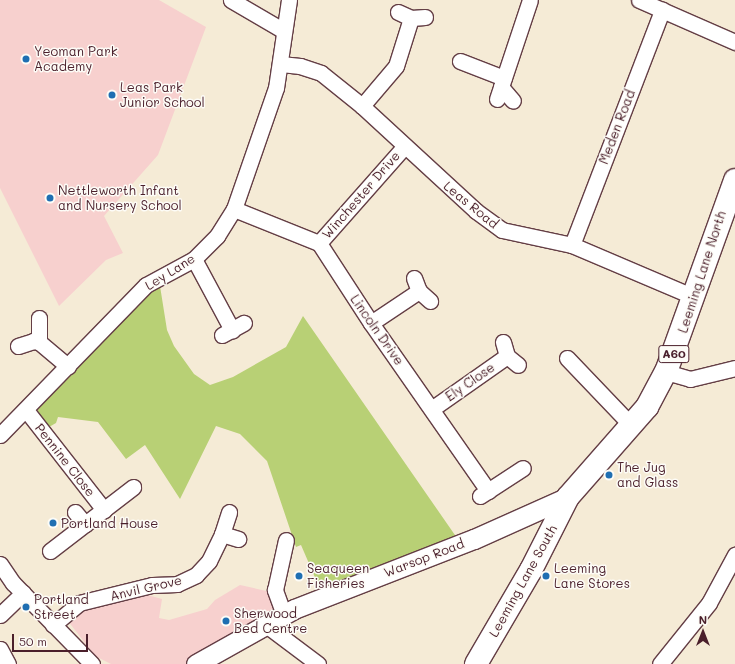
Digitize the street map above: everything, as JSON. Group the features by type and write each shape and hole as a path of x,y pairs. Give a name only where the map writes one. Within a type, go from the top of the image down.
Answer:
{"highway":[{"name":"Leeming Lane North","path":"568,497 647,407 666,372 682,332 692,296 730,204 735,180"},
{"name":"Leeming Lane South","path":"476,664 531,570 568,497"}],"main road":[{"name":"Warsop Road","path":"196,664 284,615 328,594 474,539 568,497"}],"street":[{"path":"231,0 284,31"},
{"name":"Ley Lane","path":"0,435 146,285 194,258 217,236 234,209 276,88 289,0"},
{"path":"500,88 530,0"},
{"path":"639,0 735,42"},
{"name":"Meden Road","path":"572,245 662,10"},
{"path":"362,106 396,66 418,18 398,12"},
{"path":"460,62 500,88 513,101"},
{"name":"Leas Road","path":"280,64 300,66 321,73 362,106 404,147 491,224 512,233 572,245 692,296"},
{"name":"Winchester Drive","path":"319,243 404,147"},
{"path":"234,209 319,243"},
{"name":"Lincoln Drive","path":"319,243 371,323 433,408 484,493 522,468"},
{"path":"194,258 232,329"},
{"path":"371,323 421,290"},
{"path":"39,318 39,342"},
{"path":"18,346 33,341 39,342 68,366"},
{"name":"Ely Close","path":"433,408 510,354"},
{"path":"567,358 631,425"},
{"path":"666,372 690,379 735,368"},
{"name":"Pennine Close","path":"26,410 104,510"},
{"name":"Pennine Close","path":"50,551 133,487"},
{"path":"75,512 85,524"},
{"name":"Anvil Grove","path":"53,625 79,603 152,585 177,584 196,575 209,561 222,534 229,512"},
{"path":"222,534 238,539"},
{"path":"284,615 275,590 286,540"},
{"path":"660,664 709,603 735,555"},
{"path":"0,564 23,593 92,664"},
{"path":"0,615 23,593"},
{"path":"266,625 318,664"},
{"path":"0,649 8,664"}],"shaded area":[{"path":"0,0 159,0 206,27 158,155 104,216 123,253 106,260 59,306 0,188"},
{"path":"240,585 271,592 277,606 239,632 212,664 111,664 95,656 68,621 77,610 144,594 162,599 159,618 169,620 207,609 215,600"}],"green space":[{"path":"160,286 167,330 174,346 194,374 210,385 233,377 286,347 303,316 457,538 320,589 301,545 296,547 267,461 240,434 216,426 180,499 145,445 126,459 98,422 58,417 56,423 49,427 38,412 38,407 135,304"}],"place":[{"name":"Yeoman Park Academy","path":"26,59"},
{"name":"Leas Park Junior School","path":"112,95"},
{"name":"Nettleworth Infant and Nursery School","path":"50,198"},
{"name":"The Jug and Glass","path":"609,475"},
{"name":"Portland House","path":"53,523"},
{"name":"Seaqueen Fisheries","path":"299,576"},
{"name":"Leeming Lane Stores","path":"546,576"},
{"name":"Portland Street","path":"26,607"},
{"name":"Sherwood Bed Centre","path":"226,621"}]}
